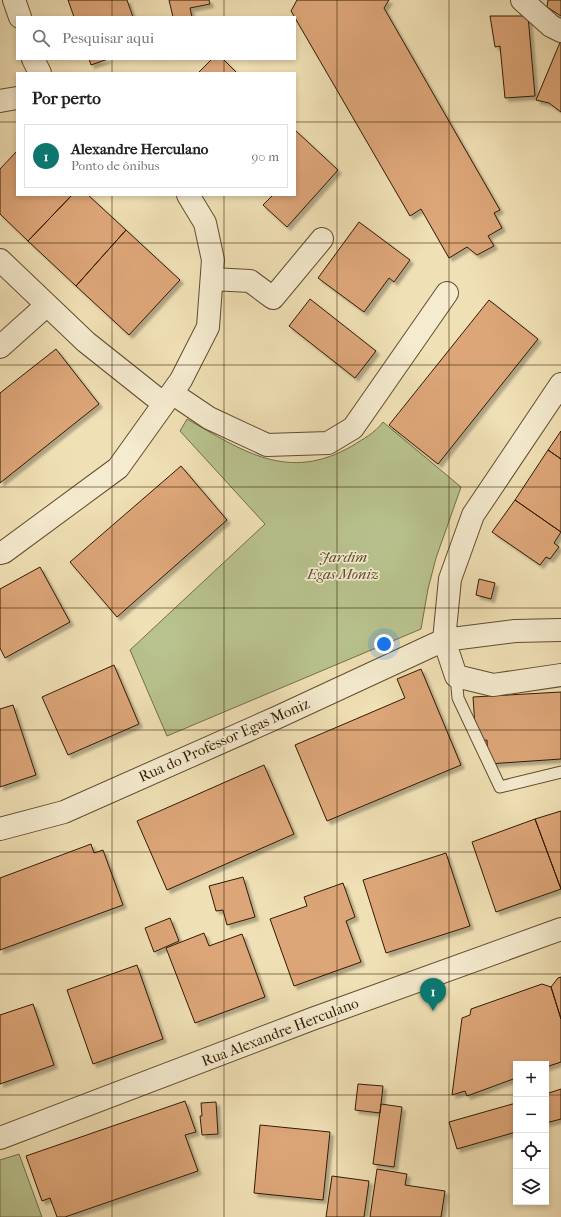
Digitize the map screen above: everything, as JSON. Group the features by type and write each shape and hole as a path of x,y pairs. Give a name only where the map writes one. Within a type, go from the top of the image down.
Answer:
{"street":[{"path":"14,0 20,16"},
{"path":"522,0 551,26 561,31"},
{"path":"34,60 40,72"},
{"path":"0,101 16,98"},
{"path":"0,553 4,552 118,468 180,380 208,327 213,260 205,223 189,196"},
{"path":"212,279 250,281 273,298 322,239"},
{"path":"0,260 86,342 168,398 267,446 328,443 353,428 447,293"},
{"path":"0,347 47,305"},
{"path":"561,384 473,515 450,579 444,640 456,676 493,686 561,675"},
{"name":"Rua do Professor Egas Moniz","path":"0,829 64,812 444,640 515,631 561,630"},
{"name":"Rua Alexandre Herculano","path":"0,1138 312,1019 561,929"}],"lane":[{"path":"456,676 458,698 500,787 561,772"}],"green space":[{"name":"Jardim Egas Moniz","path":"187,419 227,442 247,451 266,458 286,462 307,462 329,457 365,438 383,422 461,487 436,558 428,589 421,629 167,736 130,650 265,524 180,431"},
{"path":"19,1154 42,1217 0,1217 0,1160"}],"building":[{"path":"68,0 127,0 133,16 74,16"},
{"path":"169,0 209,0 210,4 190,8 192,16 173,16"},
{"path":"297,0 389,0 384,8 500,210 494,213 502,228 488,236 494,246 477,255 467,247 449,258 421,209 410,216 296,20 296,16 294,16 291,11"},
{"path":"548,0 561,0 561,16 547,7"},
{"path":"490,16 528,16 535,96 505,98 500,46 495,47"},
{"path":"561,40 561,112 549,103 536,100"},
{"path":"89,60 105,60 91,65"},
{"path":"211,60 224,60 236,72 199,72"},
{"path":"296,131 338,170 287,227 263,205 272,196 296,196"},
{"path":"16,152 16,196 71,196 28,241 0,214 0,169"},
{"path":"71,196 89,196 126,230 76,286 28,241"},
{"path":"359,222 410,260 394,282 389,278 364,312 318,278"},
{"path":"126,230 180,280 129,335 76,286"},
{"path":"310,299 376,351 355,378 289,326"},
{"path":"489,300 538,339 438,464 389,425"},
{"path":"56,349 99,404 0,483 0,393"},
{"path":"561,431 561,459 548,450"},
{"path":"548,450 561,459 561,532 515,500"},
{"path":"181,466 227,520 117,617 70,562"},
{"path":"515,500 561,532 554,543 559,547 550,559 546,557 540,565 492,532"},
{"path":"40,567 70,622 5,658 0,648 0,589"},
{"path":"479,579 495,583 491,599 476,595"},
{"path":"114,665 139,724 68,755 42,697"},
{"path":"421,669 461,765 327,821 295,745 405,698 397,679"},
{"path":"561,692 561,759 488,764 487,740 476,741 473,697"},
{"path":"13,705 36,775 0,787 0,709"},
{"path":"264,765 294,834 167,890 137,821"},
{"path":"561,811 561,889 535,819"},
{"path":"535,819 561,889 496,912 472,842"},
{"path":"91,844 94,853 103,850 123,905 0,950 0,878"},
{"path":"446,853 470,926 386,953 363,880"},
{"path":"243,877 255,917 227,925 223,910 216,911 209,886"},
{"path":"343,883 355,917 346,921 361,962 294,986 270,919 307,906 304,897"},
{"path":"170,918 179,941 154,952 145,928"},
{"path":"204,933 209,946 242,934 265,997 195,1023 166,948"},
{"path":"137,965 163,1039 93,1064 67,990"},
{"path":"561,977 561,1019 551,987 558,978"},
{"path":"542,984 551,987 561,1019 561,1062 549,1066 549,1061 513,1061 513,1079 467,1096 465,1091 452,1095 462,1018 470,1015 471,1009"},
{"path":"33,1004 54,1065 0,1084 0,1015"},
{"path":"358,1084 383,1086 380,1113 355,1110"},
{"path":"561,1089 561,1119 549,1122 549,1097 549,1093"},
{"path":"185,1101 196,1132 185,1135 198,1171 65,1217 57,1217 50,1198 42,1201 26,1156"},
{"path":"216,1102 218,1134 202,1135 200,1116 202,1116 201,1103"},
{"path":"381,1104 402,1107 394,1167 373,1164"},
{"path":"513,1104 513,1133 457,1149 449,1122"},
{"path":"260,1125 330,1132 323,1200 254,1193"},
{"path":"377,1169 407,1174 405,1185 445,1191 441,1217 370,1217"},
{"path":"332,1176 369,1181 364,1217 326,1217"}],"place":[{"name":"Alexandre Herculano","path":"433,1011"}]}
